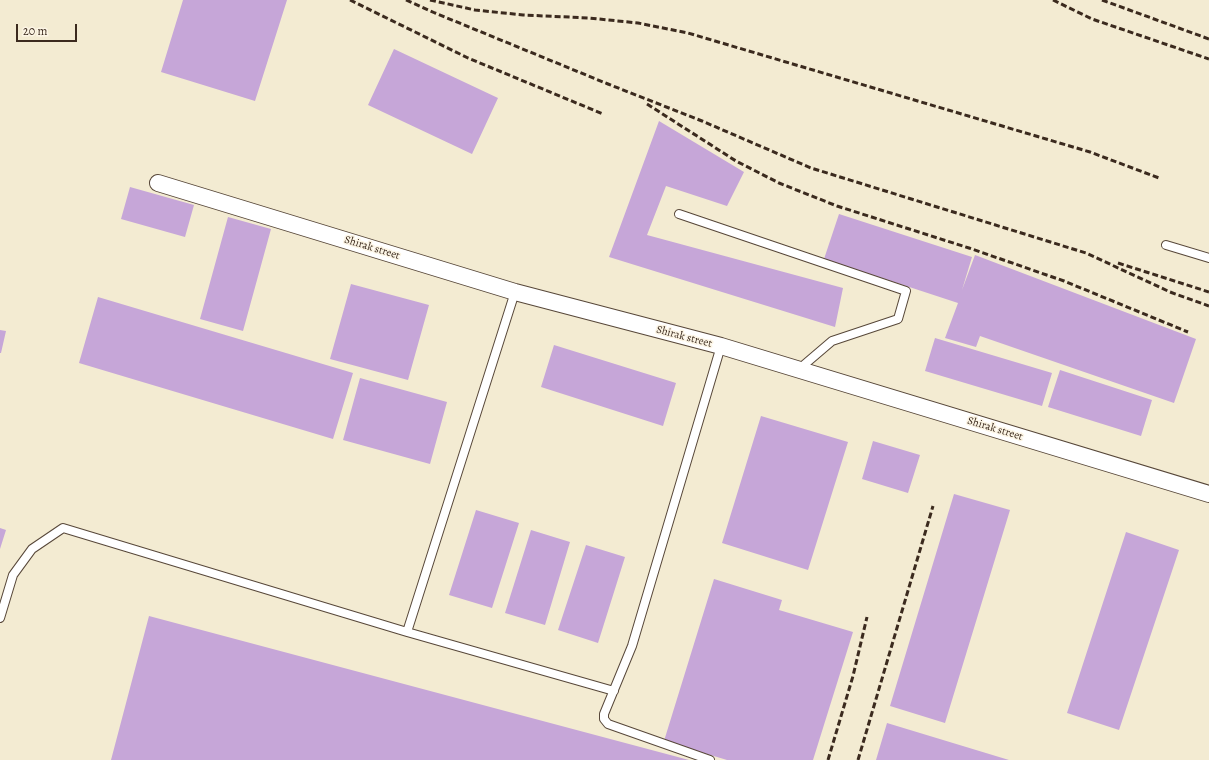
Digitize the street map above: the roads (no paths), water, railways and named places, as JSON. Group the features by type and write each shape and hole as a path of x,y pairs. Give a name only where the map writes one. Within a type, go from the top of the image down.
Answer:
{"street":[{"name":"Shirak street","path":"158,183 515,292 721,346 1209,494"}],"lane":[{"path":"679,214 906,291 898,320 832,341 798,370"},
{"path":"1166,245 1209,258"},
{"path":"407,632 515,292"},
{"path":"710,760 608,724 604,719 604,714 632,646 721,346"},
{"path":"0,618 14,575 32,549 63,528 407,632 614,691"}],"railway":[{"path":"350,0 468,58 603,114"},
{"path":"406,0 608,84 702,121 811,168 1086,253 1170,292 1209,306"},
{"path":"430,0 475,10 638,23 688,33 1090,152 1159,178"},
{"path":"1053,0 1092,19 1209,59"},
{"path":"1102,0 1209,39"},
{"path":"647,104 736,161 779,183 837,206 969,248 1064,281 1188,332"},
{"path":"1118,263 1209,292"},
{"path":"858,760 933,506"},
{"path":"828,760 853,676 867,617"}]}
